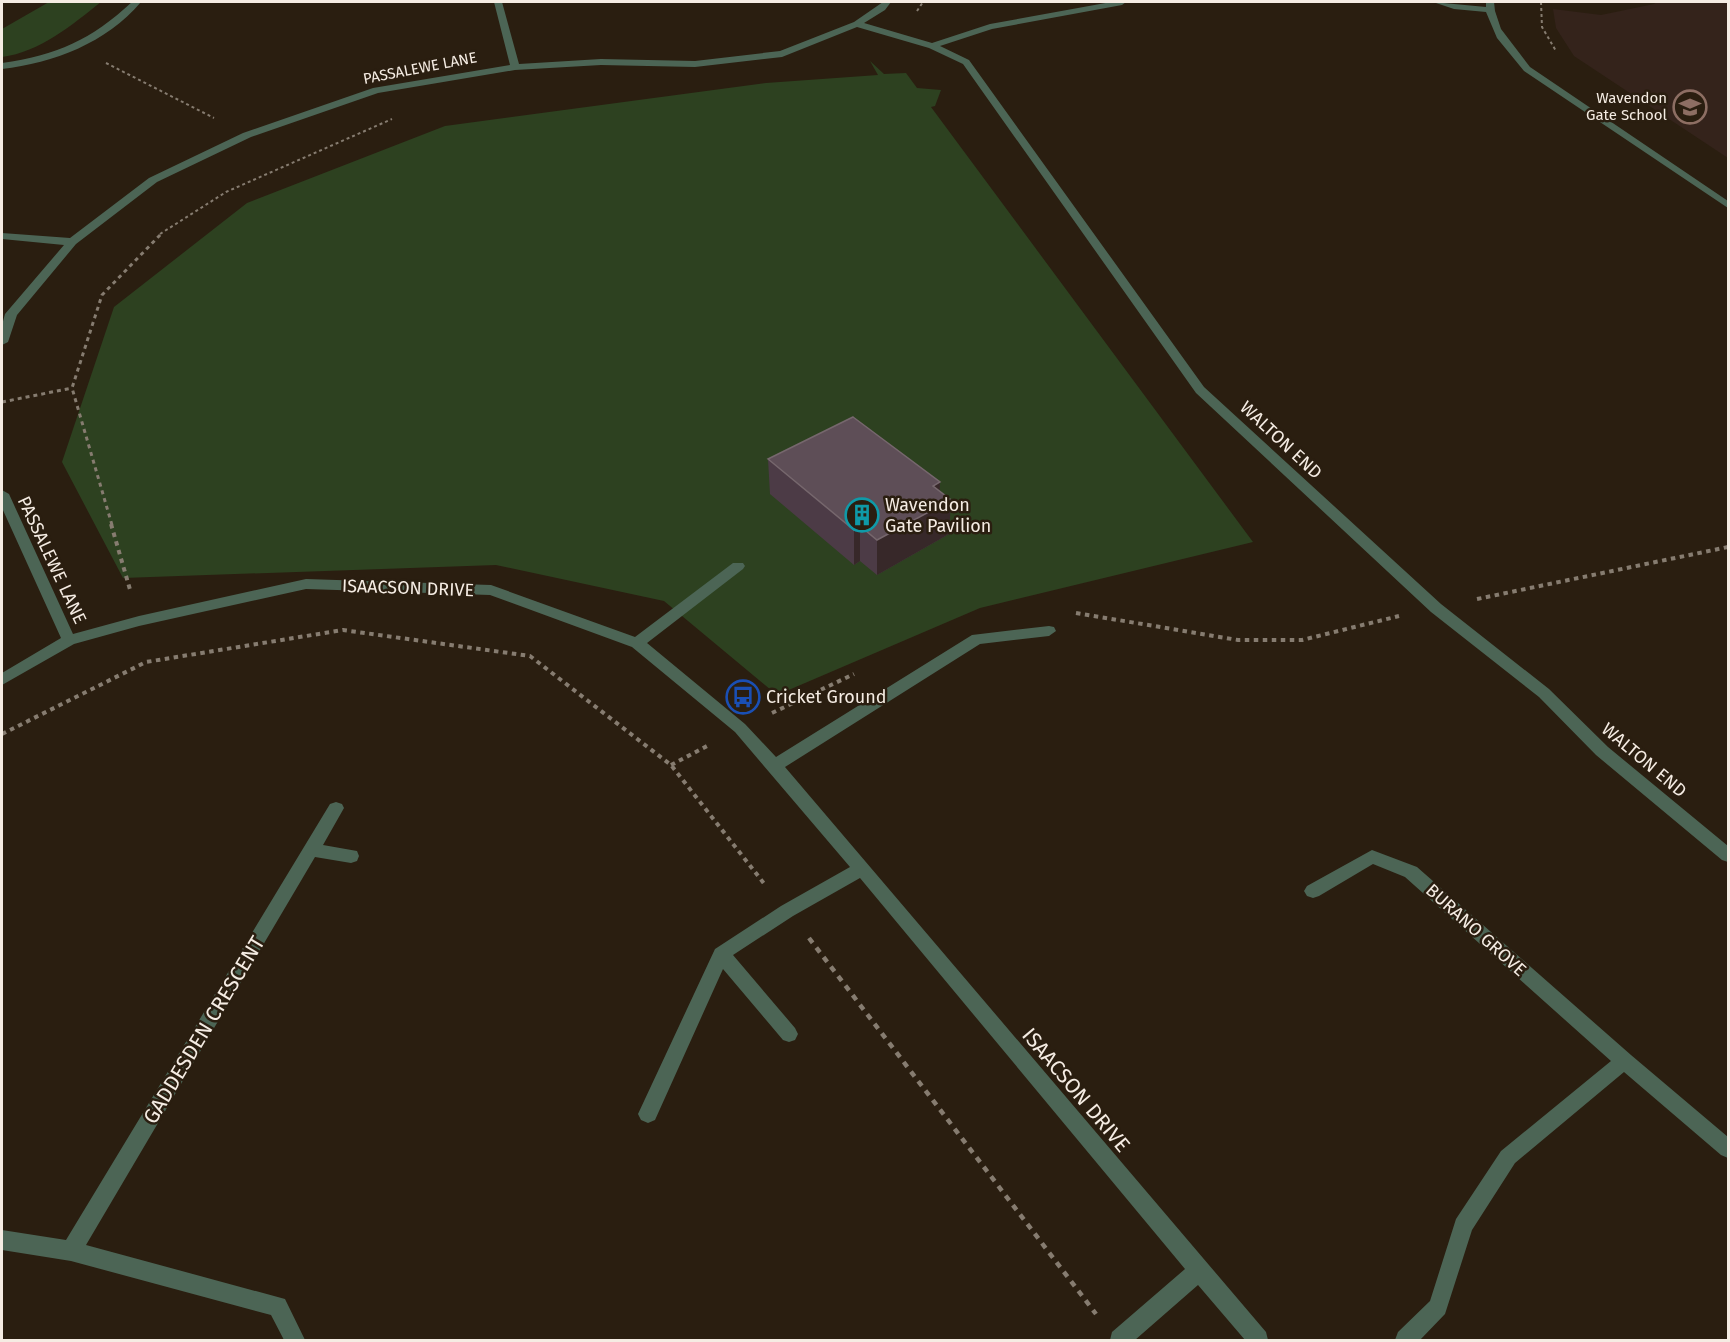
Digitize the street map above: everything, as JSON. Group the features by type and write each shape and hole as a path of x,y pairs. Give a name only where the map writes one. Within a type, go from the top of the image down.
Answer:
{"street":[{"path":"2,66 27,63 80,47 114,25 136,2"},
{"path":"498,2 515,67"},
{"name":"PASSALEWE LANE","path":"2,342 10,314 72,242 153,180 247,135 376,90 515,67 601,62 695,64 782,54 857,24 882,8 887,2"},
{"path":"932,45 990,27 1122,2"},
{"path":"1437,2 1454,6 1489,6 1503,40 1527,69 1728,205"},
{"name":"WALTON END","path":"857,24 932,45 966,62 1200,390 1436,608 1544,693 1602,751 1728,855"},
{"path":"2,236 72,242"},
{"name":"PASSALEWE LANE","path":"2,494 69,640"},
{"path":"637,643 738,566"},
{"name":"ISAACSON DRIVE","path":"2,680 69,640 139,621 306,584 491,590 637,643 740,728 775,766 860,870 1258,1341"},
{"path":"775,766 977,639 1049,631"},
{"name":"GADDESDEN CRESCENT","path":"71,1251 336,808"},
{"path":"312,850 351,856"},
{"name":"BURANO GROVE","path":"1313,891 1372,857 1411,872 1624,1061 1728,1149"},
{"path":"648,1114 721,954 787,910 860,870"},
{"path":"721,954 789,1034"},
{"path":"1406,1341 1438,1307 1463,1226 1508,1157 1624,1061"},
{"path":"2,1240 71,1251 278,1306 295,1341"},
{"path":"1120,1341 1199,1270"}],"path":[{"path":"1582,2 1611,2"},
{"path":"99,60 247,135"},
{"path":"146,662 139,621 72,388 102,295 157,236 226,192 295,160 396,118"},
{"path":"2,402 72,388"},
{"path":"1065,611 1238,640 1302,640 1436,608 1728,547"},
{"path":"2,734 146,662 343,630 530,656 671,765 751,869 787,910 1102,1322"},
{"path":"671,765 740,728 856,673"}],"shaded area":[{"name":"Wavendon Gate School","path":"1657,2 1728,2 1728,158 1574,56 1556,28 1553,9 1601,15"}],"green space":[{"path":"49,2 101,2 55,36 29,50 2,57 2,29"},
{"path":"870,61 884,74 906,73 917,88 941,90 935,106 931,107 1253,542 980,608 777,695 664,601 496,565 123,578 62,462 114,307 247,203 445,126 766,83 878,75"}],"building":[{"path":"853,417 940,482 933,486 951,500 877,540 860,526 854,530 768,459"}],"place":[{"name":"Wavendon Gate School","path":"1690,107"},
{"name":"Wavendon Gate Pavilion","path":"862,515"},
{"name":"Cricket Ground","path":"743,697"}]}
